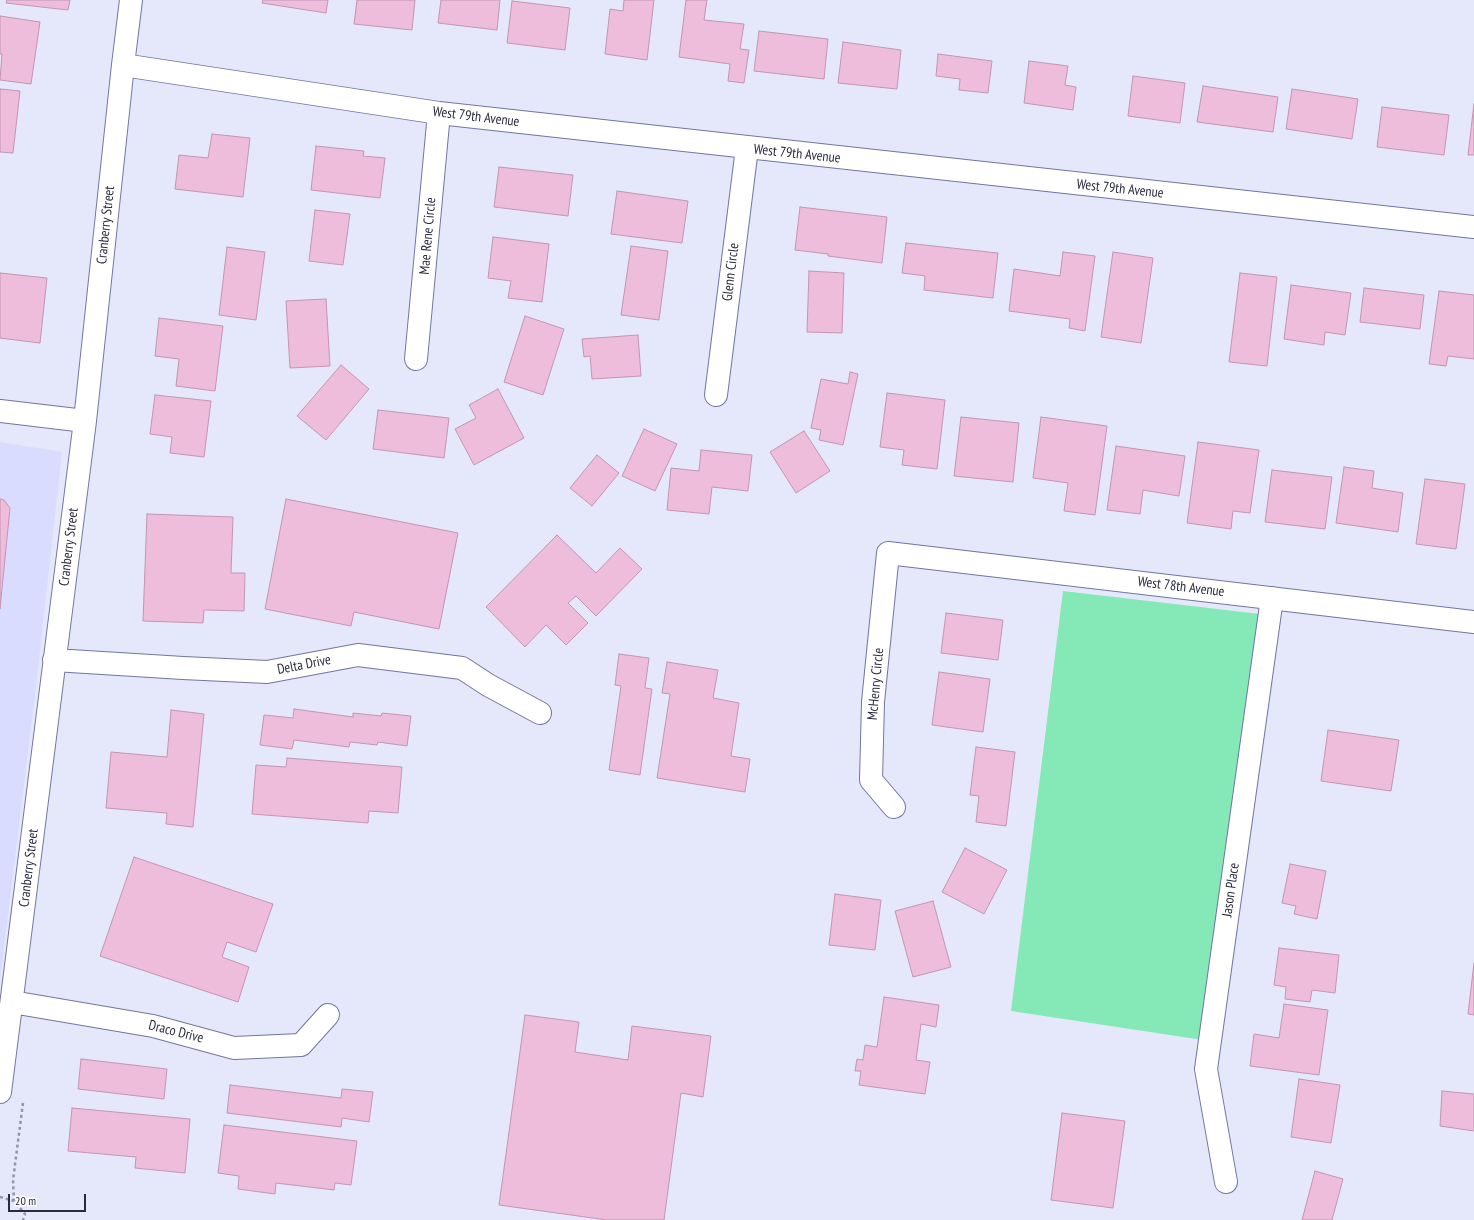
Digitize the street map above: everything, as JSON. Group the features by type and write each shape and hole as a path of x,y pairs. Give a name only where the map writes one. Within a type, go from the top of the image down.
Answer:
{"street":[{"name":"Cranberry Street","path":"0,1092 85,421 131,0"},
{"name":"West 79th Avenue","path":"123,65 439,113 1474,227"},
{"name":"Mae Rene Circle","path":"416,359 439,113"},
{"name":"Glenn Circle","path":"716,395 747,148"},
{"path":"0,411 85,421"},
{"name":"West 78th Avenue","path":"888,553 1474,622"},
{"name":"McHenry Circle","path":"888,553 873,702 871,780 894,807"},
{"name":"Jason Place","path":"1226,1182 1206,1069 1272,598"},
{"name":"Delta Drive","path":"54,660 267,672 358,655 462,668 488,685 540,713"},
{"name":"Draco Drive","path":"12,1002 153,1026 234,1048 301,1045 328,1016"}],"path":[{"path":"0,1197 14,1201"}],"shaded area":[{"path":"0,442 62,452 36,687 0,980"}],"green space":[{"path":"1063,591 1260,614 1203,1040 1011,1011"}],"building":[{"path":"7,0 70,0 68,10 6,3"},
{"path":"263,0 328,0 326,13 262,3"},
{"path":"357,0 415,0 412,30 354,24"},
{"path":"441,0 500,0 497,30 438,23"},
{"path":"624,0 654,0 647,60 605,54 610,9 623,11"},
{"path":"686,0 707,0 704,20 744,24 740,49 749,50 744,83 728,81 730,64 679,57"},
{"path":"512,1 570,8 565,50 507,43"},
{"path":"0,16 40,22 31,84 0,80 2,54 0,54"},
{"path":"759,31 828,39 824,79 754,71"},
{"path":"843,42 901,50 897,89 838,83"},
{"path":"938,54 992,61 988,93 959,90 960,79 936,76"},
{"path":"1029,61 1068,66 1065,85 1076,87 1073,110 1024,103"},
{"path":"1133,76 1185,83 1180,123 1128,116"},
{"path":"1203,86 1278,97 1273,132 1197,122"},
{"path":"0,89 20,91 13,153 0,152"},
{"path":"1292,89 1358,99 1352,139 1286,129"},
{"path":"1474,104 1474,155 1468,155"},
{"path":"1382,107 1449,115 1444,155 1377,147"},
{"path":"212,134 250,138 243,197 175,189 179,155 208,158"},
{"path":"316,146 364,151 363,156 385,158 380,198 311,190"},
{"path":"499,167 573,175 568,216 494,207"},
{"path":"617,191 688,201 682,243 611,234"},
{"path":"800,207 887,217 882,263 795,250"},
{"path":"315,210 350,214 343,265 309,261"},
{"path":"493,237 549,244 542,302 508,298 511,281 488,278"},
{"path":"906,243 998,253 993,298 924,290 925,276 902,273"},
{"path":"631,246 668,251 659,320 621,315"},
{"path":"227,247 265,252 256,320 219,315"},
{"path":"1063,252 1095,256 1085,331 1069,328 1070,319 1009,311 1014,269 1060,276"},
{"path":"1113,252 1153,258 1141,343 1101,337"},
{"path":"809,271 844,273 842,333 807,332"},
{"path":"0,273 47,278 40,343 0,338"},
{"path":"1240,273 1277,277 1267,366 1229,362"},
{"path":"1291,285 1351,293 1345,335 1325,332 1324,345 1284,339"},
{"path":"1364,288 1424,295 1420,329 1360,322"},
{"path":"1439,291 1474,295 1474,359 1448,356 1446,366 1429,364"},
{"path":"326,299 330,366 290,368 286,301"},
{"path":"525,316 564,329 543,395 504,382"},
{"path":"159,318 223,326 215,391 176,386 179,359 155,356"},
{"path":"638,335 641,376 592,379 590,356 584,357 582,339"},
{"path":"341,365 369,389 326,440 297,416"},
{"path":"850,372 858,374 843,445 819,440 821,430 811,428 821,379 848,384"},
{"path":"498,389 524,438 474,465 455,429 476,418 469,405"},
{"path":"887,393 945,400 937,469 902,465 904,450 880,447"},
{"path":"155,395 211,401 204,457 170,453 172,437 150,434"},
{"path":"378,410 449,418 444,458 373,449"},
{"path":"961,417 1019,423 1013,482 954,476"},
{"path":"1041,417 1107,426 1095,515 1064,511 1068,483 1033,478"},
{"path":"644,429 677,444 655,491 622,476"},
{"path":"804,431 830,471 796,493 770,452"},
{"path":"1198,442 1259,450 1250,513 1233,511 1231,529 1187,523"},
{"path":"1116,446 1185,456 1179,496 1143,490 1140,514 1107,510"},
{"path":"701,450 752,455 748,491 712,487 709,514 667,510 671,468 699,471"},
{"path":"597,455 619,473 592,506 570,488"},
{"path":"1344,467 1374,471 1372,488 1403,493 1398,532 1336,523"},
{"path":"1272,470 1332,477 1325,529 1265,522"},
{"path":"1425,479 1465,484 1456,549 1416,544"},
{"path":"0,499 4,500 10,508 0,609"},
{"path":"286,499 458,533 439,629 354,612 351,626 265,609"},
{"path":"147,514 233,517 231,573 245,573 244,611 204,610 203,623 143,621"},
{"path":"557,535 596,573 620,548 642,569 596,616 576,596 568,603 588,623 566,645 546,625 525,647 486,607"},
{"path":"946,613 1003,620 998,660 941,653"},
{"path":"619,654 649,658 645,688 652,689 640,775 609,770 621,686 615,685"},
{"path":"667,662 718,670 713,698 739,703 731,756 750,759 745,792 657,778 670,694 662,693"},
{"path":"939,672 990,679 983,732 932,725"},
{"path":"294,709 353,717 353,713 381,716 382,713 411,716 407,746 378,742 377,745 350,742 349,747 294,740 292,749 260,745 264,715 293,718"},
{"path":"171,710 204,714 193,827 166,824 167,813 106,808 111,752 167,757"},
{"path":"1328,730 1399,740 1391,791 1321,781"},
{"path":"976,747 1015,752 1006,826 976,822 979,796 970,795"},
{"path":"287,758 402,767 398,813 369,811 368,823 252,814 256,765 286,767"},
{"path":"965,848 1007,870 984,914 942,892"},
{"path":"134,857 273,904 256,952 227,942 222,957 249,967 238,1002 100,956"},
{"path":"1290,864 1326,871 1317,919 1294,914 1296,906 1282,903"},
{"path":"835,894 881,900 875,950 829,945"},
{"path":"933,901 951,967 913,977 895,911"},
{"path":"1279,948 1339,955 1335,993 1312,990 1310,1002 1285,999 1286,987 1274,985"},
{"path":"1474,963 1474,1015 1468,1014"},
{"path":"884,997 939,1005 936,1027 921,1024 916,1060 930,1062 925,1094 859,1085 861,1071 855,1071 857,1059 863,1060 865,1045 877,1047"},
{"path":"1284,1004 1328,1010 1319,1075 1250,1066 1254,1034 1279,1038"},
{"path":"525,1015 579,1022 575,1052 628,1060 632,1026 711,1036 703,1097 681,1093 664,1220 607,1220 499,1205"},
{"path":"81,1059 167,1069 164,1099 78,1089"},
{"path":"1299,1079 1340,1085 1331,1143 1291,1137"},
{"path":"230,1085 341,1098 342,1089 373,1092 369,1122 342,1118 341,1127 227,1113"},
{"path":"1442,1091 1474,1094 1474,1131 1440,1126"},
{"path":"72,1108 190,1119 185,1173 135,1168 136,1157 68,1151"},
{"path":"1062,1113 1125,1121 1113,1208 1051,1200"},
{"path":"224,1125 357,1141 351,1185 335,1183 334,1190 276,1183 275,1194 238,1189 239,1176 218,1173"},
{"path":"1315,1171 1343,1179 1332,1220 1302,1220"}]}
